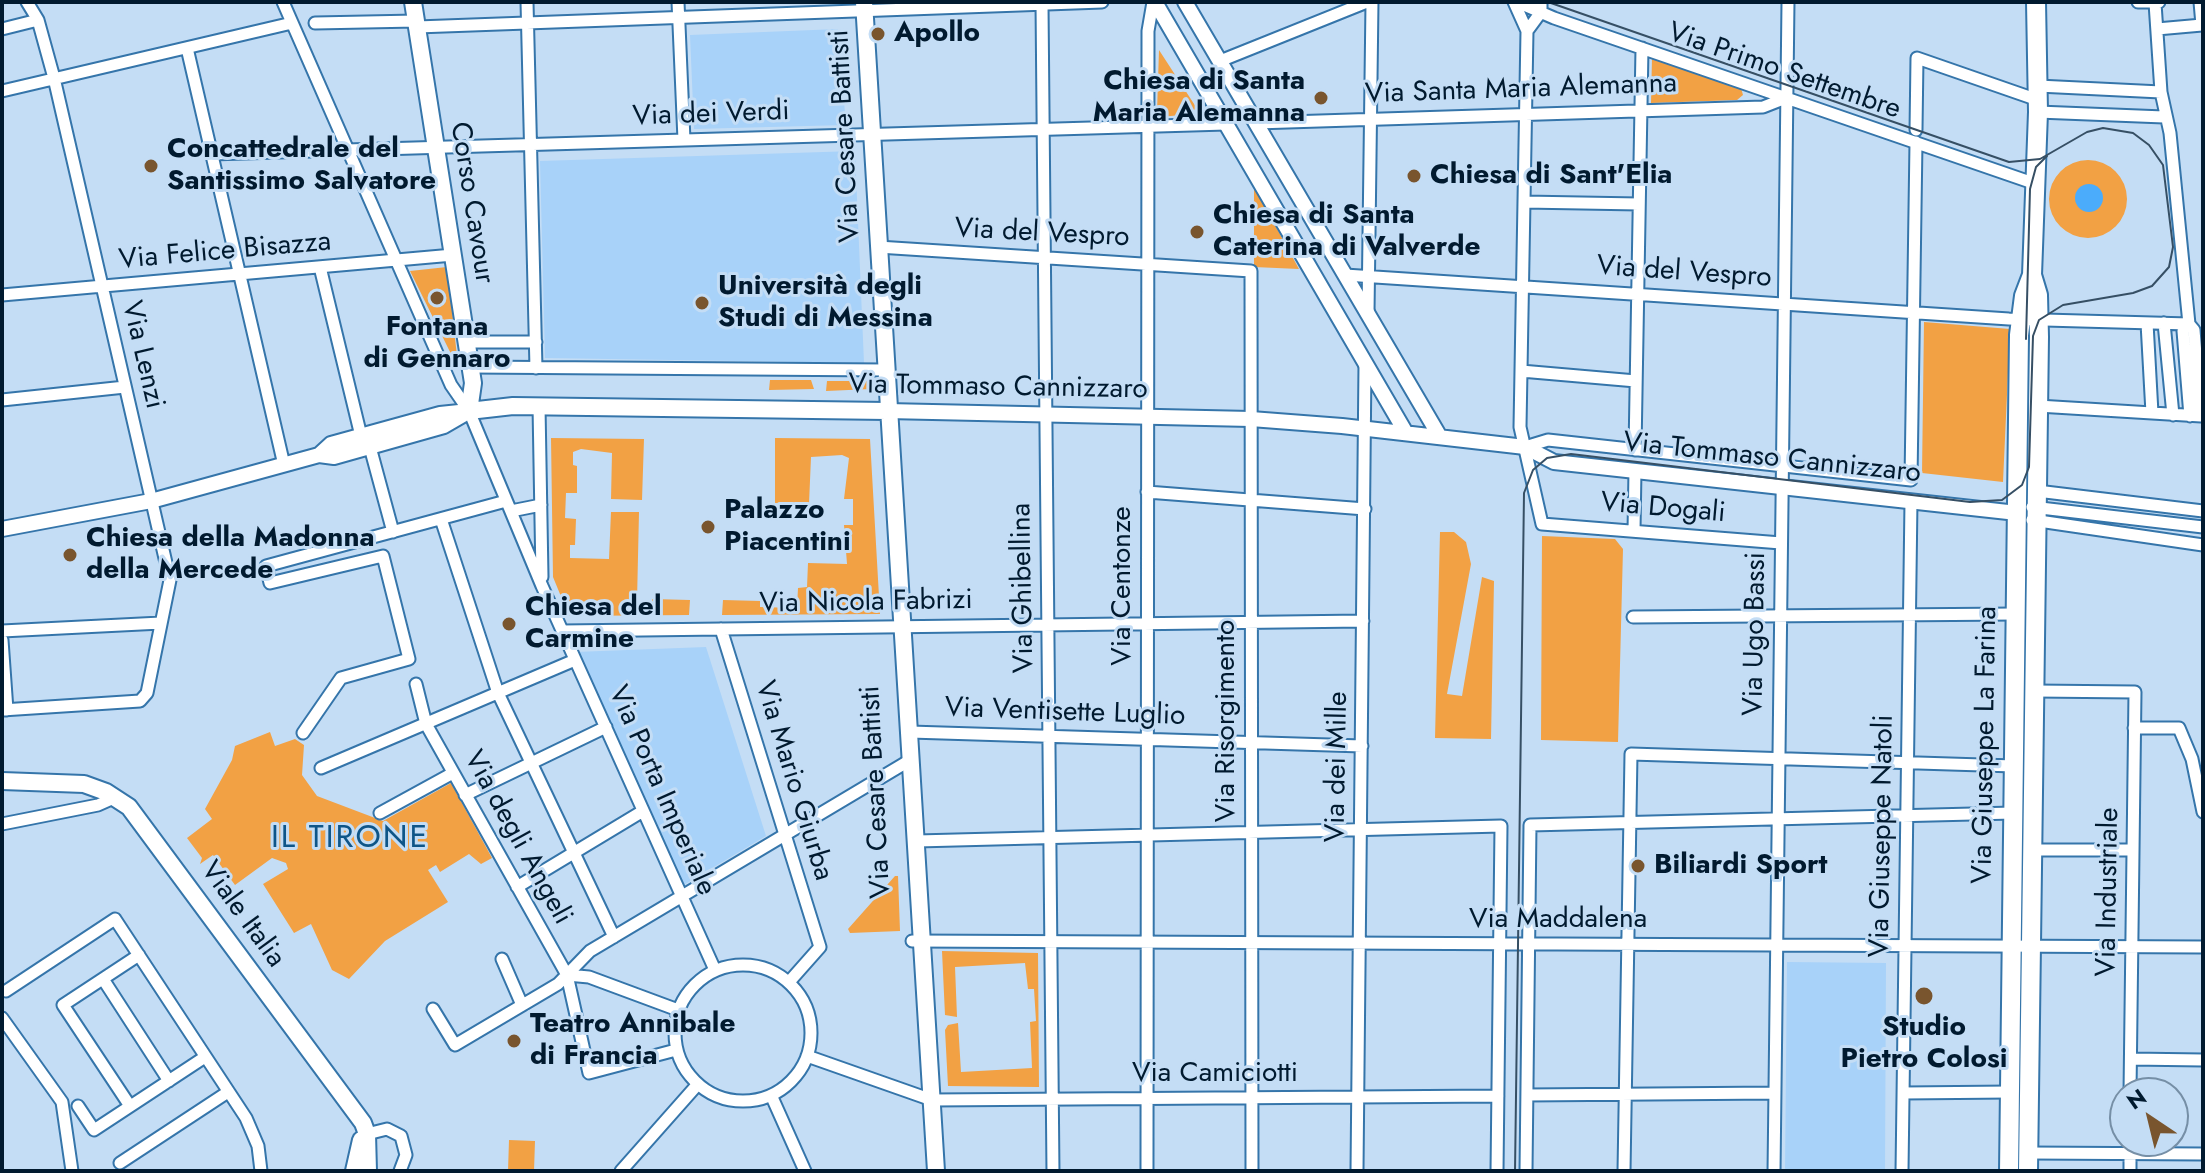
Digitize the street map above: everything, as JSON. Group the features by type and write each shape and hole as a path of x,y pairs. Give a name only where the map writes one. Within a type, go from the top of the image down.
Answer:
{"main road":[{"name":"Corso Cavour","path":"413,2 467,342 477,368 469,411"},
{"path":"2029,319 2038,99 2036,2"},
{"name":"Via Cesare Battisti","path":"864,6 887,411 882,430 910,732 907,762 917,841 918,941"},
{"name":"Via Giuseppe La Farina","path":"2029,319 2038,406 2029,1162"},
{"name":"Via Giuseppe La Farina","path":"2009,1171 2017,513 2029,319"},
{"name":"Via Tommaso Cannizzaro","path":"469,411 539,406 887,411"},
{"name":"Via Cesare Battisti","path":"899,626 927,1099 936,1171"},
{"name":"Viale Italia","path":"2,781 73,782 116,797 129,807 363,1123 367,1134"},
{"name":"Via Cesare Battisti","path":"926,1171 927,1099"},
{"path":"354,1171 362,1137 367,1134"},
{"path":"367,1134 368,1171"}],"street":[{"name":"Via Lenzi","path":"27,2 38,20 54,78 170,580 161,623"},
{"name":"Via Porta Imperiale","path":"283,2 451,385 469,411 542,586 715,970"},
{"path":"527,2 536,368"},
{"path":"678,2 684,140"},
{"path":"315,23 528,23 864,6 1102,2"},
{"path":"1154,2 1406,433"},
{"name":"Via Centonze","path":"1147,1171 1148,31 1154,2"},
{"path":"1185,2 1440,437"},
{"path":"1220,61 1369,2 1368,314"},
{"path":"1515,2 1527,31 1520,427 1525,447"},
{"name":"Via Primo Settembre","path":"1515,2 1541,7 1642,48 1787,98 1916,136 2036,184"},
{"name":"Via Ugo Bassi","path":"1774,1171 1788,2"},
{"path":"2038,406 2198,416 2183,331 2189,324 2170,133 2164,117 2161,92 2157,2 2138,2"},
{"path":"2157,29 2202,25 2200,2"},
{"name":"Via Ghibellina","path":"1042,4 1053,1171"},
{"path":"1527,31 1541,7"},
{"path":"2,29 38,20"},
{"path":"2,91 292,23"},
{"path":"187,48 284,465"},
{"path":"1635,450 1642,48"},
{"path":"1914,312 1917,58 2038,99 2164,117"},
{"path":"2038,99 2161,92"},
{"name":"Via Santa Maria Alemanna","path":"1256,123 1763,107 1787,98"},
{"name":"Via dei Verdi","path":"211,154 1226,124"},
{"path":"1524,202 1639,204"},
{"name":"Via del Vespro","path":"878,247 1251,271"},
{"name":"Via Felice Bisazza","path":"2,295 453,255"},
{"path":"320,267 393,532"},
{"name":"Via Risorgimento","path":"1251,271 1252,1171"},
{"name":"Via del Vespro","path":"1345,275 2029,319 2189,324"},
{"name":"Via Tommaso Cannizzaro","path":"1525,447 1548,440 1911,480 1914,312"},
{"path":"2147,323 2152,413"},
{"path":"2164,323 2173,415"},
{"path":"467,342 536,342"},
{"name":"Via dei Mille","path":"1357,1171 1365,363"},
{"path":"477,368 885,370"},
{"path":"1521,371 1636,381"},
{"path":"2,400 125,387"},
{"path":"539,406 542,586"},
{"name":"Via Tommaso Cannizzaro","path":"2,529 151,501 319,455 334,457 366,441 440,414 469,411"},
{"name":"Via Tommaso Cannizzaro","path":"887,411 1251,419 1366,428 1525,447 1554,462 2017,513"},
{"name":"Via Dogali","path":"1525,447 1542,524 1781,543"},
{"path":"1634,531 1635,470"},
{"path":"1147,492 1365,509"},
{"name":"Via Giuseppe Natoli","path":"1902,1171 1911,501"},
{"path":"303,733 341,678 409,659 383,556 270,583 266,566 441,519 508,506 541,505"},
{"path":"2017,513 2037,506 2203,511"},
{"path":"2037,506 2203,527"},
{"path":"2037,506 2203,545"},
{"path":"441,519 498,693 614,937"},
{"path":"1633,617 2016,614"},
{"name":"Via Nicola Fabrizi","path":"562,631 1363,621"},
{"path":"2,631 161,623 147,693 140,701 4,710 2,640"},
{"name":"Via Mario Giurba","path":"721,629 820,947 789,982"},
{"path":"321,768 575,660"},
{"name":"Via degli Angeli","path":"416,684 426,724 567,975 589,1073 676,1050"},
{"name":"Via Industriale","path":"2035,691 2135,692 2130,1077"},
{"path":"465,795 606,727"},
{"path":"2134,728 2179,728 2192,759 2203,812"},
{"name":"Via Ventisette Luglio","path":"910,732 1362,746"},
{"path":"1624,1171 1631,754 2014,766"},
{"path":"433,1009 455,1045 567,975 590,951 907,762"},
{"path":"380,813 453,773"},
{"path":"2,824 98,805 116,797"},
{"path":"517,887 643,811"},
{"path":"1526,1171 1530,825 2013,813"},
{"path":"917,841 1501,826 1497,1171"},
{"path":"2033,850 2133,850"},
{"path":"6,991 115,919 228,1092 258,1146 261,1171"},
{"name":"Via Maddalena","path":"918,941 2203,947"},
{"path":"130,1106 63,1005 139,955"},
{"path":"502,959 522,1005"},
{"path":"734,965 772,971 789,982 803,1000 810,1022 807,1056 789,1083 771,1095 750,1101 727,1099 698,1084 684,1069 676,1050 674,1030 678,1010 693,986 715,970 734,965"},
{"path":"567,975 589,977 678,1010"},
{"path":"103,979 169,1081"},
{"path":"2,1018 62,1102 72,1171"},
{"path":"807,1056 927,1099"},
{"path":"78,1106 94,1130 205,1057"},
{"path":"2131,1059 2203,1060"},
{"path":"621,1171 698,1084"},
{"path":"120,1163 228,1092"},
{"path":"1904,1093 2010,1092"},
{"path":"1527,1095 1775,1093"},
{"path":"771,1095 805,1171"},
{"name":"Via Camiciotti","path":"927,1099 1498,1096"},
{"path":"367,1134 387,1129 401,1136 406,1155 400,1171"},
{"path":"2029,1162 2109,1150"}],"shaded area":[{"path":"838,29 846,125 694,129 690,35"},
{"path":"1159,50 1196,107 1192,114 1160,117 1157,112"},
{"path":"1652,57 1741,88 1743,95 1737,100 1651,103"},
{"name":"Università degli Studi di Messina","path":"855,151 864,363 545,358 540,161"},
{"path":"2080,160 2096,160 2110,166 2121,177 2127,199 2121,221 2110,232 2096,238 2080,238 2066,232 2055,221 2049,207 2049,191 2055,177 2066,166"},
{"path":"1254,187 1299,269 1254,267"},
{"path":"447,267 457,356 454,360 410,271"},
{"path":"1924,322 2010,329 2003,482 1922,473"},
{"path":"770,380 811,380 814,389 769,390"},
{"path":"827,381 868,381 871,389 826,391"},
{"path":"551,438 644,439 642,500 611,499 612,453 581,449 573,452 573,465 577,466 577,493 566,493 565,518 576,519 575,545 570,545 570,558 609,559 611,512 639,512 637,601 652,605 652,599 690,600 689,615 569,616 553,577"},
{"path":"775,438 870,439 880,614 722,615 723,600 760,601 760,607 797,608 798,588 807,587 808,563 847,564 844,525 853,525 853,499 844,499 849,458 842,455 811,457 809,504 775,503"},
{"path":"1440,532 1454,532 1466,542 1471,564 1447,694 1462,696 1482,577 1494,581 1491,739 1435,738"},
{"path":"1542,536 1615,539 1623,549 1618,742 1541,740"},
{"path":"706,647 766,836 682,886 575,652"},
{"path":"270,732 275,746 295,739 304,745 302,775 317,796 383,821 451,783 492,858 481,864 469,854 440,872 436,865 428,870 448,902 385,941 349,979 332,970 311,924 294,933 263,884 288,869 286,863 272,858 235,885 213,855 200,864 202,858 187,838 212,819 205,809 232,760 235,746"},
{"path":"898,876 900,931 850,933 848,929"},
{"path":"942,951 1038,953 1039,1087 948,1086 945,1030 948,1025 958,1023 961,1072 1032,1068 1030,1022 1036,1021 1034,989 1028,989 1025,963 955,967 957,1017 945,1015"},
{"path":"1787,962 1886,963 1885,1171 1785,1171"},
{"path":"509,1140 535,1141 534,1171 508,1171"}],"water":[{"path":"2089,184 2099,188 2103,198 2099,208 2089,212 2079,208 2075,198 2079,188"}],"tram line":[{"path":"1515,1171 1524,493 1533,470 1547,458 1571,454 1970,502 2002,500 2022,485 2029,467 2033,336 2039,320 2063,305 2133,293 2152,286 2169,267 2173,247 2163,165 2149,145 2133,133 2103,128 2087,132 2040,159 2009,162 1548,2"},
{"path":"2026,339 2030,189 2036,167 2047,156"}],"place":[{"name":"Apollo","path":"878,34"},
{"name":"Chiesa di Santa Maria Alemanna","path":"1321,98"},
{"name":"Concattedrale del Santissimo Salvatore","path":"151,166"},
{"name":"Chiesa di Sant'Elia","path":"1414,176"},
{"name":"Chiesa di Santa Caterina di Valverde","path":"1197,232"},
{"name":"Fontana di Gennaro","path":"437,298"},
{"name":"Università degli Studi di Messina","path":"702,303"},
{"name":"Palazzo Piacentini","path":"708,527"},
{"name":"Chiesa della Madonna della Mercede","path":"70,555"},
{"name":"Chiesa del Carmine","path":"509,624"},
{"name":"Biliardi Sport","path":"1638,866"},
{"name":"Studio Pietro Colosi","path":"1924,996"},
{"name":"Teatro Annibale di Francia","path":"514,1041"}],"district":[{"name":"IL TIRONE","path":"350,839"}]}
